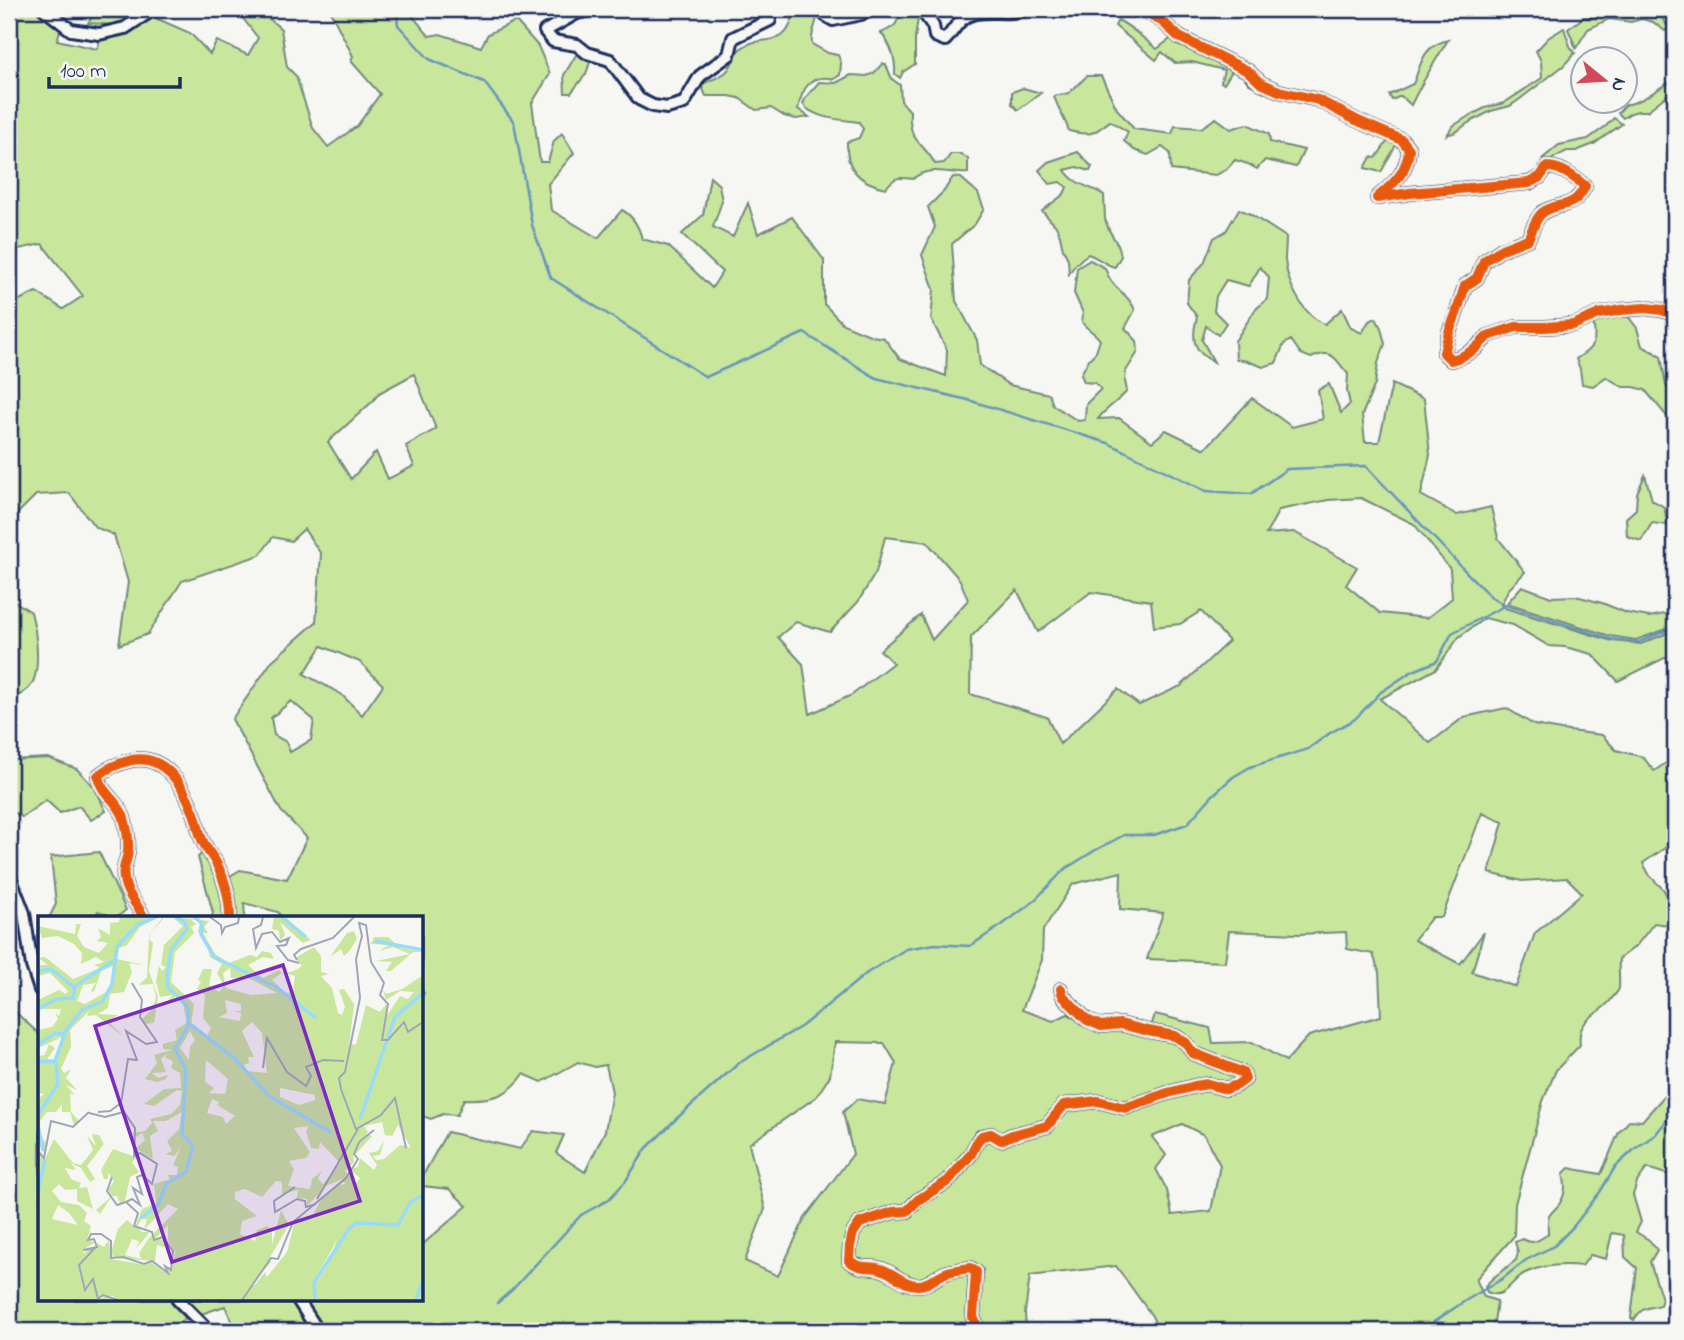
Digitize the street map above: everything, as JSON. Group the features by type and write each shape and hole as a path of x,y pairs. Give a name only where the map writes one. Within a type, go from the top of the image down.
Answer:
{"street":[{"path":"44,9 71,30 99,34 125,28 154,9"},
{"path":"596,9 577,13 545,31 553,41 577,45 587,53 610,60 639,99 653,106 667,108 684,103 700,76 729,55 733,38 770,20 770,9"},
{"path":"824,9 825,15 833,20 876,9"},
{"path":"921,9 933,26 935,36 944,40 964,18 984,12 1017,12 1025,9"},
{"path":"1142,9 1163,22 1179,37 1248,71 1261,83 1279,91 1318,100 1402,140 1409,149 1408,163 1396,180 1377,198 1410,192 1529,183 1540,177 1546,167 1554,167 1585,186 1580,197 1543,212 1528,239 1502,249 1484,261 1477,278 1465,286 1449,332 1444,353 1451,360 1475,349 1488,336 1516,327 1573,325 1599,314 1645,307 1675,315"},
{"path":"143,916 125,885 123,868 128,855 128,841 122,813 105,793 98,776 106,769 123,762 141,759 155,761 163,766 179,783 193,809 202,840 225,880 230,916"},
{"path":"9,874 24,913 32,966 38,984"},
{"path":"979,1331 974,1317 976,1272 970,1268 946,1273 926,1284 917,1285 897,1279 878,1268 859,1267 849,1261 853,1233 860,1223 893,1212 907,1211 918,1200 948,1181 982,1136 991,1134 1001,1140 1047,1126 1064,1105 1098,1101 1125,1108 1195,1086 1208,1084 1226,1089 1245,1079 1243,1073 1193,1054 1186,1043 1175,1036 1120,1024 1101,1026 1087,1020 1063,996 1061,989"},
{"path":"180,1302 207,1331"},
{"path":"299,1302 318,1331"}],"green space":[{"path":"9,9 40,9 61,28 57,40 97,49 101,37 126,32 151,16 190,33 210,54 217,41 248,55 258,38 237,9 258,9 281,29 287,67 296,76 313,128 328,147 357,126 380,94 351,61 353,56 329,9 417,9 411,14 429,36 440,34 481,47 488,34 516,21 538,46 550,74 532,103 540,162 548,162 554,141 562,133 574,153 548,184 551,210 598,238 622,210 635,222 642,239 668,246 712,288 722,272 682,234 703,215 710,177 719,185 722,201 713,227 733,237 748,203 758,234 792,217 824,260 824,304 843,324 884,338 900,359 946,376 947,350 931,319 934,289 922,255 935,227 928,207 953,177 961,178 978,193 984,209 975,224 952,244 956,301 977,340 980,365 1009,385 1049,394 1053,405 1078,421 1085,420 1086,404 1101,389 1095,383 1084,382 1081,374 1096,352 1100,340 1082,322 1083,313 1074,293 1077,268 1090,260 1105,268 1108,276 1132,303 1135,310 1125,328 1137,341 1138,352 1126,371 1127,391 1098,419 1119,418 1152,442 1166,430 1205,449 1252,398 1292,427 1323,419 1318,390 1329,384 1341,413 1350,404 1347,391 1348,374 1329,354 1311,358 1301,354 1291,340 1284,344 1276,363 1263,367 1236,359 1235,341 1255,310 1267,299 1269,277 1260,267 1249,286 1226,280 1216,296 1214,311 1226,323 1218,335 1206,326 1202,340 1214,362 1202,354 1195,344 1197,317 1187,303 1189,280 1204,263 1214,238 1226,231 1239,209 1286,237 1285,260 1289,279 1297,298 1310,314 1325,324 1342,309 1351,328 1362,333 1369,321 1376,318 1381,328 1385,344 1378,363 1375,384 1362,415 1365,442 1379,442 1392,384 1424,399 1430,455 1421,495 1457,515 1491,507 1498,538 1525,572 1508,590 1501,605 1612,641 1641,644 1675,630 1675,653 1618,681 1592,654 1549,646 1513,625 1485,618 1459,637 1436,669 1380,699 1430,743 1464,717 1506,708 1534,725 1602,735 1616,750 1643,757 1654,771 1675,757 1675,841 1643,863 1650,876 1664,890 1671,905 1675,926 1654,923 1636,946 1619,959 1618,990 1608,1003 1586,1022 1580,1035 1580,1045 1556,1070 1543,1101 1515,1204 1514,1236 1476,1279 1484,1297 1497,1301 1491,1331 1159,1331 1152,1316 1116,1266 1030,1276 1025,1312 1026,1331 983,1331 979,1317 978,1268 970,1263 941,1271 921,1282 887,1268 867,1266 854,1260 856,1241 862,1230 894,1216 905,1215 951,1184 965,1168 980,1141 990,1138 1002,1146 1015,1138 1048,1129 1066,1109 1098,1105 1125,1110 1196,1088 1210,1086 1229,1092 1249,1079 1246,1069 1196,1048 1175,1033 1151,1027 1155,1014 1210,1028 1213,1043 1252,1042 1286,1061 1309,1036 1381,1016 1379,972 1373,954 1347,949 1346,932 1299,934 1229,931 1225,962 1147,959 1163,913 1120,909 1121,872 1073,884 1043,930 1042,960 1022,1010 1053,1021 1068,1014 1097,1032 1116,1028 1175,1039 1184,1045 1192,1056 1241,1074 1243,1078 1226,1087 1207,1081 1166,1090 1124,1106 1098,1098 1062,1103 1045,1124 999,1136 991,1131 979,1135 946,1180 931,1187 904,1208 857,1223 849,1234 847,1263 858,1270 879,1270 898,1281 919,1288 949,1274 968,1271 972,1273 970,1319 975,1331 321,1331 303,1302 424,1302 424,1243 467,1206 449,1189 424,1186 424,1173 447,1132 520,1149 533,1131 564,1135 556,1153 585,1172 605,1131 612,1092 606,1065 595,1067 578,1062 542,1082 524,1074 512,1088 498,1096 464,1099 457,1115 443,1114 431,1119 424,1117 424,916 281,916 278,912 244,903 245,916 234,916 227,878 240,870 287,879 307,838 281,811 232,719 272,661 316,622 321,554 304,529 291,541 273,537 260,555 182,581 148,634 119,645 128,582 114,535 95,527 69,493 36,495 9,522 9,305 36,292 63,309 83,296 42,244 9,251","holes":["414,374 436,429 406,446 414,466 388,479 376,452 351,479 328,442 379,393","1361,498 1414,524 1450,569 1452,598 1427,618 1380,613 1346,585 1357,567 1294,532 1266,534 1279,510 1328,500","885,537 927,542 960,580 968,600 932,640 921,615 880,650 893,663 852,695 810,714 803,664 778,637 796,622 830,632 858,602 876,572","1017,590 1038,632 1091,592 1151,601 1154,627 1180,624 1201,611 1229,641 1181,686 1139,705 1118,689 1060,744 1047,717 970,694 971,637","322,646 360,662 383,685 362,715 341,694 304,674","291,701 314,720 311,740 290,752 286,742 274,735 271,718","1482,813 1503,822 1489,873 1522,881 1567,878 1582,893 1535,933 1516,987 1472,972 1484,932 1460,964 1414,940 1432,917 1442,917","835,1042 884,1043 896,1063 885,1104 857,1099 843,1112 853,1154 805,1218 778,1276 745,1261 765,1209 749,1144 816,1097 830,1076","1182,1124 1204,1135 1220,1165 1211,1211 1172,1215 1167,1190 1156,1169 1166,1155 1152,1137"]},
{"path":"98,9 147,9 116,25 88,23"},
{"path":"790,9 817,9 812,44 838,55 841,63 840,75 834,79 814,80 805,89 798,109 809,117 796,119 771,108 756,110 739,98 706,96 701,85 726,72 740,49 748,44 772,40 785,33 794,12"},
{"path":"901,9 919,12 915,64 903,72 900,78 895,74 892,52 881,33 894,25"},
{"path":"1612,9 1668,9 1663,20 1670,28 1665,31 1653,22 1642,19 1631,22 1609,19 1588,29 1575,46 1568,29 1584,17 1596,17"},
{"path":"1118,20 1157,49 1173,37 1243,71 1275,94 1249,84 1244,77 1232,71 1224,84 1221,82 1224,70 1192,62 1175,63 1162,52 1156,60 1115,26"},
{"path":"1564,28 1570,46 1568,61 1563,66 1510,106 1491,111 1447,135 1453,126 1469,116 1504,103 1542,78 1541,61 1536,51 1548,38"},
{"path":"1448,40 1411,105 1401,96 1392,100 1389,95 1413,84 1427,51"},
{"path":"579,50 591,59 586,74 571,93 565,93 564,75"},
{"path":"883,63 892,79 900,85 901,101 910,111 911,130 917,141 935,164 944,163 951,154 961,154 968,159 968,173 932,171 913,179 895,179 886,188 877,186 856,173 849,160 847,142 859,138 863,129 859,122 820,115 803,104 819,82 836,83 851,75 867,76"},
{"path":"1675,72 1675,93 1671,92 1647,111 1638,111 1638,101 1674,80"},
{"path":"1087,76 1101,76 1117,109 1134,129 1172,134 1175,126 1201,128 1216,118 1231,129 1247,124 1269,134 1270,142 1304,150 1296,167 1265,160 1257,169 1235,160 1226,170 1216,175 1171,170 1170,153 1162,147 1148,155 1134,150 1124,141 1128,132 1110,121 1091,133 1069,131 1054,96 1069,93"},
{"path":"1023,88 1041,93 1018,110 1012,104 1012,92"},
{"path":"1614,118 1622,124 1594,144 1576,151 1567,151 1546,164 1542,159 1559,145 1588,139"},
{"path":"1389,139 1396,145 1381,172 1365,168 1371,157 1376,158"},
{"path":"1078,152 1092,167 1090,171 1077,167 1065,170 1078,182 1104,195 1105,219 1121,256 1115,267 1088,254 1069,274 1068,259 1060,235 1056,226 1042,211 1064,194 1067,187 1060,182 1050,184 1039,170 1048,162"},
{"path":"1627,315 1637,328 1642,346 1661,356 1666,386 1675,400 1675,426 1645,390 1623,387 1606,377 1593,386 1582,384 1576,359 1594,343 1593,319"},
{"path":"1645,475 1652,500 1664,507 1668,525 1652,523 1641,541 1627,536 1626,518 1636,509 1637,493"},
{"path":"1522,586 1551,597 1576,596 1627,613 1649,617 1669,613 1675,608 1675,626 1636,640 1610,636 1507,603"},
{"path":"9,598 31,612 37,663 36,674 28,689 9,702"},
{"path":"48,758 77,769 94,787 106,811 91,820 79,806 60,813 46,800 22,817 15,813 9,817 9,760"},
{"path":"205,851 222,883 227,916 212,916 198,857"},
{"path":"99,852 126,910 118,916 98,911 95,916 50,916 56,904 51,857"},
{"path":"9,1006 38,1033 38,1302 177,1302 189,1316 165,1331 9,1331"},
{"path":"1675,1056 1675,1177 1647,1168 1637,1182 1633,1195 1641,1222 1636,1232 1649,1240 1657,1250 1650,1262 1662,1299 1660,1305 1642,1310 1634,1320 1631,1318 1637,1268 1625,1257 1624,1235 1612,1233 1606,1259 1590,1255 1582,1266 1538,1268 1520,1276 1499,1294 1487,1292 1485,1286 1516,1260 1518,1252 1515,1242 1522,1239 1535,1241 1548,1234 1549,1216 1560,1203 1564,1192 1563,1174 1569,1168 1601,1174 1619,1132 1630,1120 1642,1121 1674,1085"},
{"path":"186,1302 294,1302 314,1331 237,1331 225,1306 198,1315"}],"waterway":[{"path":"396,9 398,25 429,59 484,82 514,122 532,225 551,278 706,377 804,333 876,378 968,400 1108,443 1206,491 1251,494 1287,469 1366,466 1470,576 1491,597 1505,605 1611,639 1639,642 1675,627"},
{"path":"497,1303 581,1215 608,1200 625,1182 646,1149 676,1119 739,1063 802,1026 867,973 906,949 935,944 970,946 1033,902 1065,869 1094,851 1124,835 1154,835 1187,824 1233,777 1250,767 1308,749 1355,719 1381,692 1411,672 1437,661 1452,633 1504,606"},
{"path":"1420,1331 1502,1279 1526,1260 1554,1246 1573,1227 1615,1167 1655,1135 1675,1110"}],"cycle path":[{"path":"1142,9 1163,22 1179,37 1248,71 1261,83 1279,91 1318,100 1402,140 1409,149 1406,165 1394,182 1377,198 1529,183 1540,177 1547,167 1562,171 1585,186 1576,199 1542,213 1528,239 1502,249 1484,261 1477,278 1465,286 1449,332 1444,353 1451,360 1475,349 1488,336 1516,327 1573,325 1599,314 1645,308 1675,315"},
{"path":"143,916 124,880 128,847 124,818 98,776 118,764 143,759 163,767 184,791 202,840 224,881 230,916"},
{"path":"979,1331 973,1317 976,1272 970,1268 953,1271 917,1285 907,1283 881,1269 854,1264 849,1261 850,1246 853,1233 860,1223 893,1212 907,1211 918,1200 948,1181 982,1136 991,1134 1001,1140 1047,1126 1064,1105 1098,1101 1125,1108 1195,1086 1208,1084 1226,1089 1245,1079 1243,1073 1193,1053 1186,1043 1175,1036 1120,1024 1101,1026 1087,1020 1063,996 1061,989"}]}
